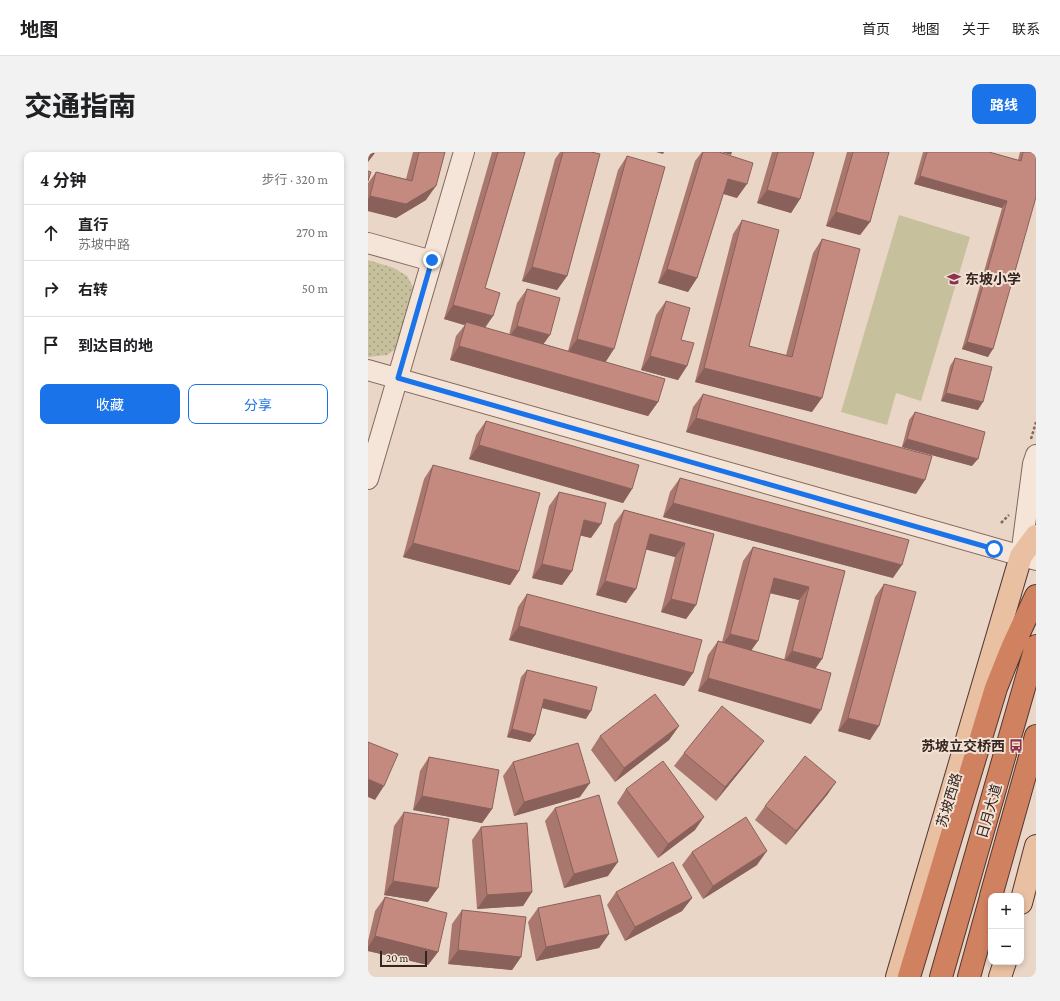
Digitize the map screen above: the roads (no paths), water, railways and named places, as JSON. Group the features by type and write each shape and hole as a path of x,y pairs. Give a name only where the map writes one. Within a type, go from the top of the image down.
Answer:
{"highway":[{"path":"909,977 996,688 1012,648 1036,596"},
{"name":"日月大道","path":"941,977 1036,646"},
{"name":"日月大道","path":"992,893 1036,736"},
{"name":"日月大道","path":"969,977 988,907"}],"main road":[{"name":"苏坡西路","path":"897,977 904,950 1036,536"},
{"path":"1024,893 1036,846"},
{"path":"1000,977 1004,965"}],"street":[{"path":"368,479 464,152"},
{"path":"368,243 432,260"},
{"path":"368,370 1029,558 1034,464 1036,455"}],"place":[{"name":"东坡小学","path":"954,279"},
{"name":"苏坡立交桥西","path":"1016,746"}]}
